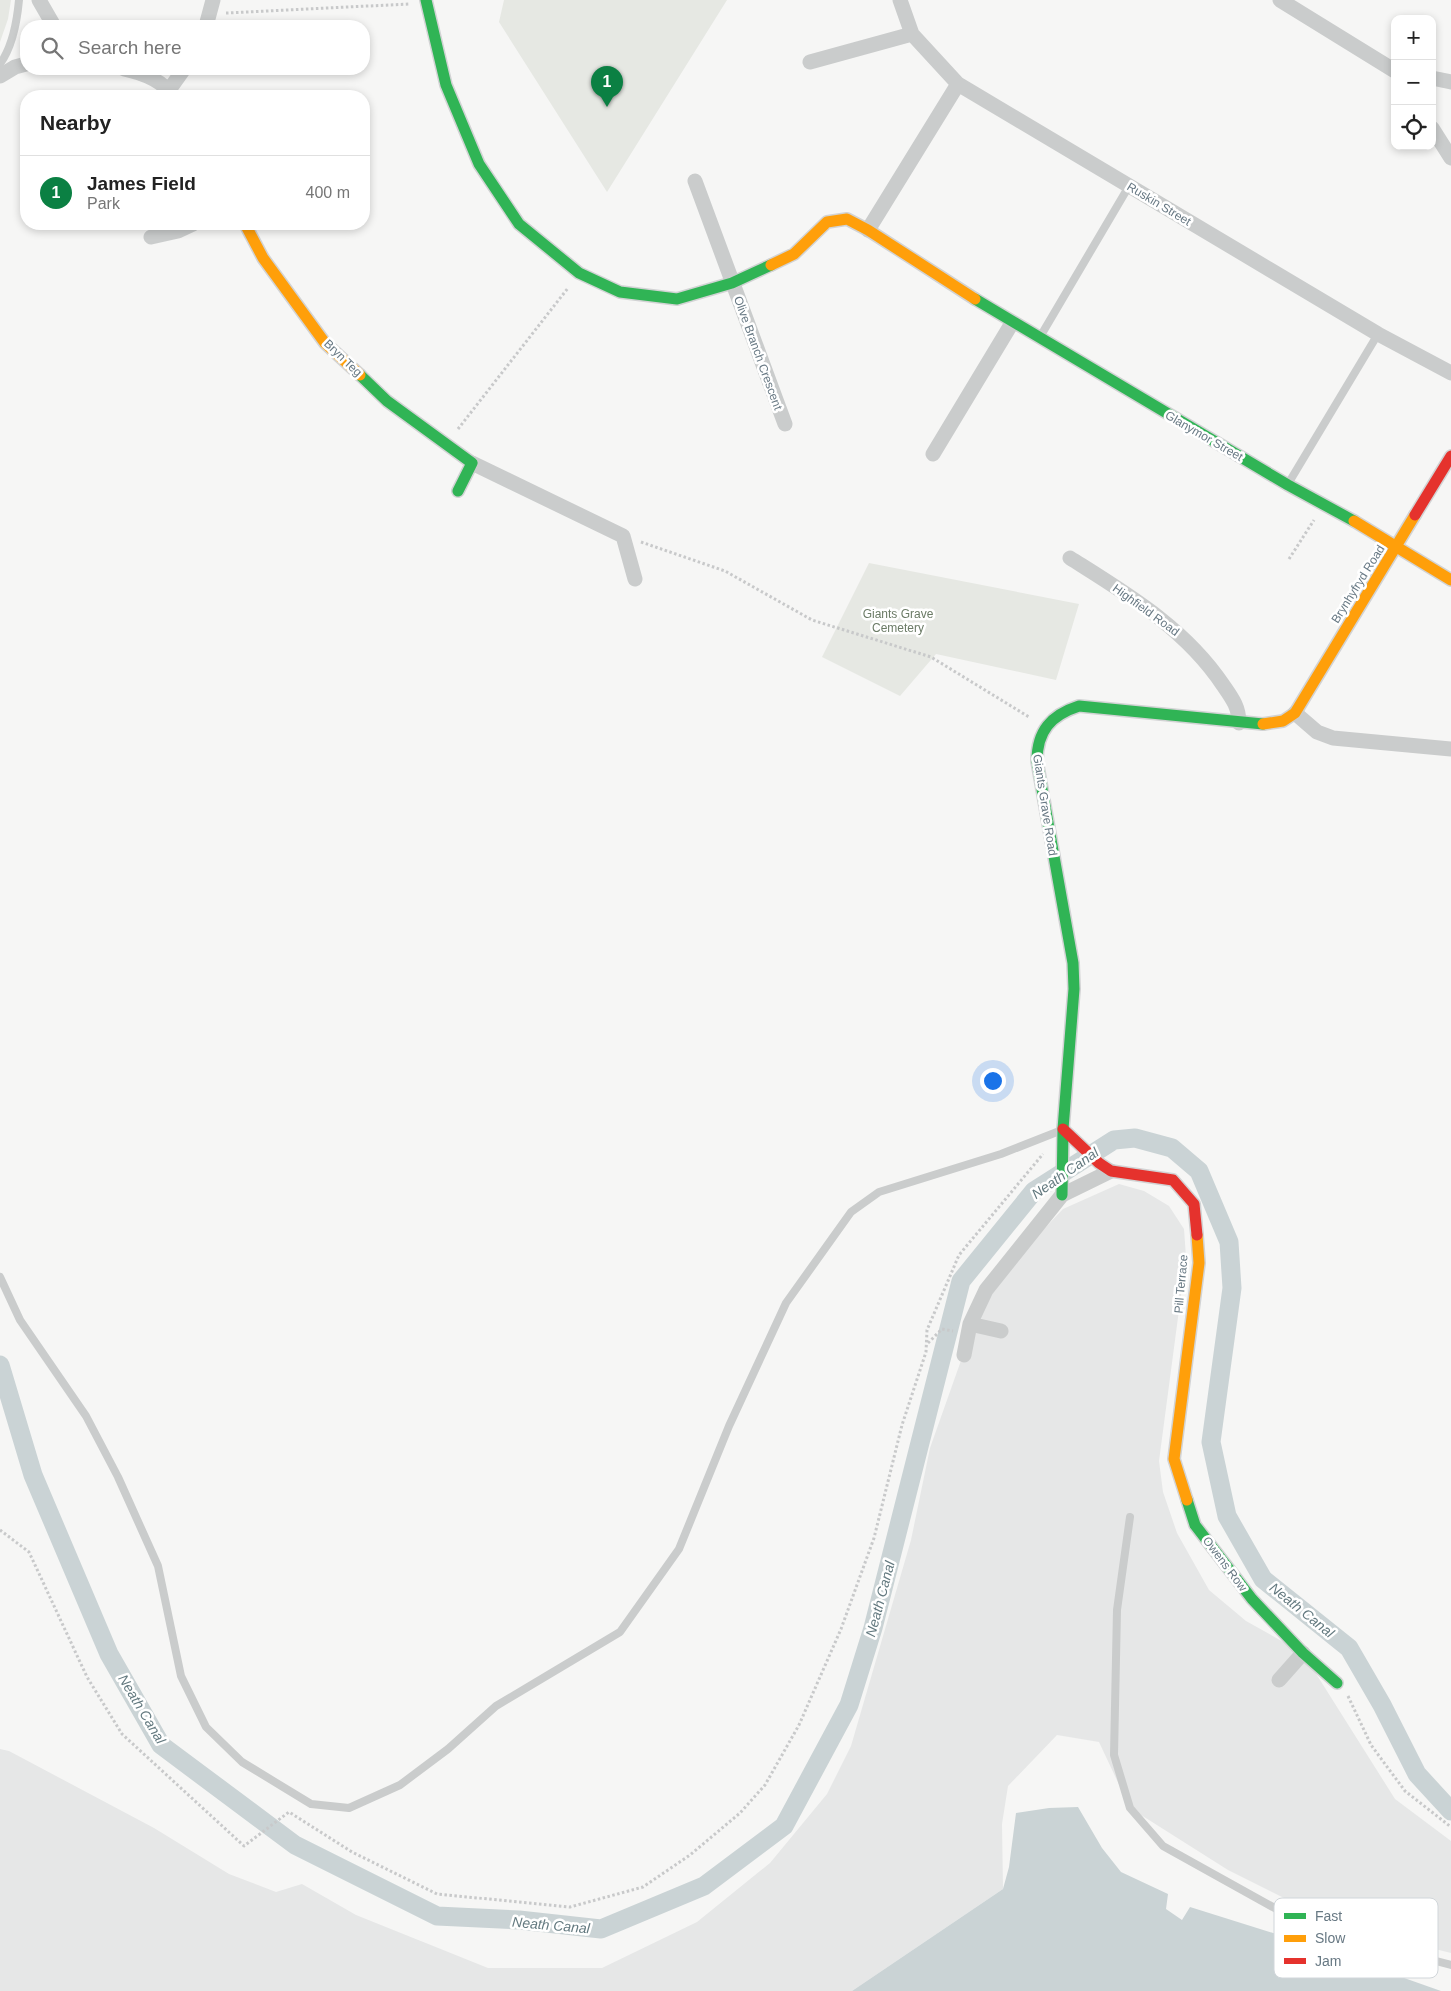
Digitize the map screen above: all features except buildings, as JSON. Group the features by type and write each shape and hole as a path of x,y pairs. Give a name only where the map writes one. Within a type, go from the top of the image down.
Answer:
{"street":[{"path":"39,0 51,20"},
{"name":"Ruskin Street","path":"900,0 912,34 958,84 1378,334 1451,373"},
{"path":"1280,0 1391,69"},
{"name":"Olive Branch Crescent","path":"426,2 446,85 479,164 519,224 579,274 620,292 676,300 732,283 794,254 827,222 847,220"},
{"path":"810,62 912,34"},
{"path":"0,76 20,66"},
{"path":"142,75 154,79 167,90"},
{"path":"173,90 181,75"},
{"path":"1436,79 1451,82"},
{"path":"868,230 958,84"},
{"path":"1436,134 1451,158"},
{"name":"Olive Branch Crescent","path":"696,180 785,424"},
{"name":"Glanymor Street","path":"847,220 868,230 1012,323 1288,485 1325,503 1396,549 1451,580"},
{"path":"151,237 180,230"},
{"name":"Bryn Teg","path":"248,230 263,258 325,343 387,401 472,463 623,536"},
{"path":"933,454 1012,323"},
{"name":"Brynhyfryd Road","path":"1289,717 1396,549 1451,456"},
{"path":"458,491 472,463"},
{"path":"623,536 635,579"},
{"name":"Highfield Road","path":"1070,558 1165,621 1189,642 1214,671 1239,710 1239,723"},
{"name":"Giants Grave Road","path":"1063,1192 1063,1129 1074,989 1073,963 1037,761 1036,745 1045,726 1052,717 1062,711 1078,706 1239,723 1263,724 1289,717"},
{"path":"1289,717 1316,732 1333,738 1451,749"},
{"path":"964,1355 970,1324 986,1290 1063,1192 1105,1167 1063,1129"},
{"name":"Pill Terrace","path":"1105,1167 1173,1180 1194,1204 1199,1263 1174,1459"},
{"path":"970,1324 1001,1331"},
{"name":"Owens Row","path":"1174,1459 1195,1525 1252,1599 1303,1653 1337,1683"},
{"path":"1279,1680 1303,1653"}],"lane":[{"path":"0,64 5,57 16,25 19,0"},
{"path":"1039,338 1129,186"},
{"path":"1288,485 1378,334"},
{"path":"0,1277 20,1320 86,1416 118,1476 158,1566 181,1676 206,1727 242,1762 311,1804 349,1808 400,1785 448,1749 496,1706 620,1632 678,1549 729,1426 786,1303 851,1212 879,1192 1000,1154 1063,1129"},
{"path":"1130,1517 1118,1610 1114,1755 1130,1808 1163,1846 1274,1907"},
{"path":"1438,1962 1451,1965"}],"path":[{"path":"210,13 426,2"},
{"path":"447,444 579,274"},
{"path":"1289,559 1325,503"},
{"path":"623,536 726,571 812,620 932,657 1045,726"},
{"path":"0,1530 29,1552 88,1677 122,1734 244,1846 289,1812 352,1852 436,1894 570,1906 644,1887 690,1855 740,1813 765,1785 799,1724 841,1629 874,1538 902,1425 926,1352 927,1330 959,1255 1045,1152"},
{"path":"927,1344 942,1329"},
{"path":"1337,1683 1352,1703 1371,1745 1405,1791 1451,1827"}],"shaded area":[{"path":"1119,1184 1144,1191 1169,1206 1184,1229 1186,1257 1159,1461 1163,1492 1177,1533 1209,1590 1246,1621 1303,1653 1395,1799 1451,1841 1451,1953 1438,1950 1438,1898 1284,1898 1228,1870 1130,1808 1099,1742 1057,1735 1008,1786 1002,1824 1003,1889 852,1991 0,1991 0,1749 9,1751 154,1828 229,1874 276,1892 302,1884 356,1915 488,1968 602,1968 697,1922 770,1863 827,1794 851,1746 911,1540 930,1448 986,1290 1063,1209"},
{"path":"1078,1807 1102,1848 1121,1872 1168,1894 1166,1909 1182,1920 1190,1907 1274,1933 1274,1978 1404,1978 1441,1991 852,1991 1003,1889 1009,1867 1016,1813 1049,1808"}],"green space":[{"path":"0,0 11,0 8,19 0,42"},
{"path":"504,0 727,0 607,192 499,22"},
{"name":"Giants Grave Cemetery","path":"869,563 1079,604 1056,680 936,654 900,696 822,657"}],"waterway":[{"name":"Neath Canal","path":"0,1365 33,1475 109,1654 161,1745 295,1845 437,1916 519,1920 601,1929 704,1886 784,1826 849,1705 873,1628 961,1281 1034,1191 1114,1140 1135,1138 1172,1148 1199,1171 1229,1242 1232,1288 1211,1442 1227,1516 1263,1579 1349,1648 1382,1705 1417,1774 1451,1811"}],"traffic: fast":[{"path":"426,0 446,85 479,164 519,224 579,273 620,292 677,299 732,283 771,265"},
{"path":"975,299 1288,485 1354,521"},
{"path":"360,375 387,401 472,463 458,491"},
{"path":"1062,1195 1063,1129 1074,989 1073,963 1037,761 1043,733 1053,719 1079,706 1263,724"},
{"path":"1187,1500 1195,1525 1252,1599 1303,1653 1337,1683"}],"traffic: slow":[{"path":"771,265 794,254 827,222 847,219 868,230 975,299"},
{"path":"248,230 263,258 325,343 360,375"},
{"path":"1263,724 1283,721 1295,713 1415,515"},
{"path":"1354,521 1451,580"},
{"path":"1187,1500 1174,1459 1199,1263 1197,1235"}],"traffic: jam":[{"path":"1415,515 1451,456"},
{"path":"1063,1129 1099,1163 1111,1171 1173,1180 1194,1204 1197,1235"}],"place":[{"name":"James Field","path":"607,107"}]}
